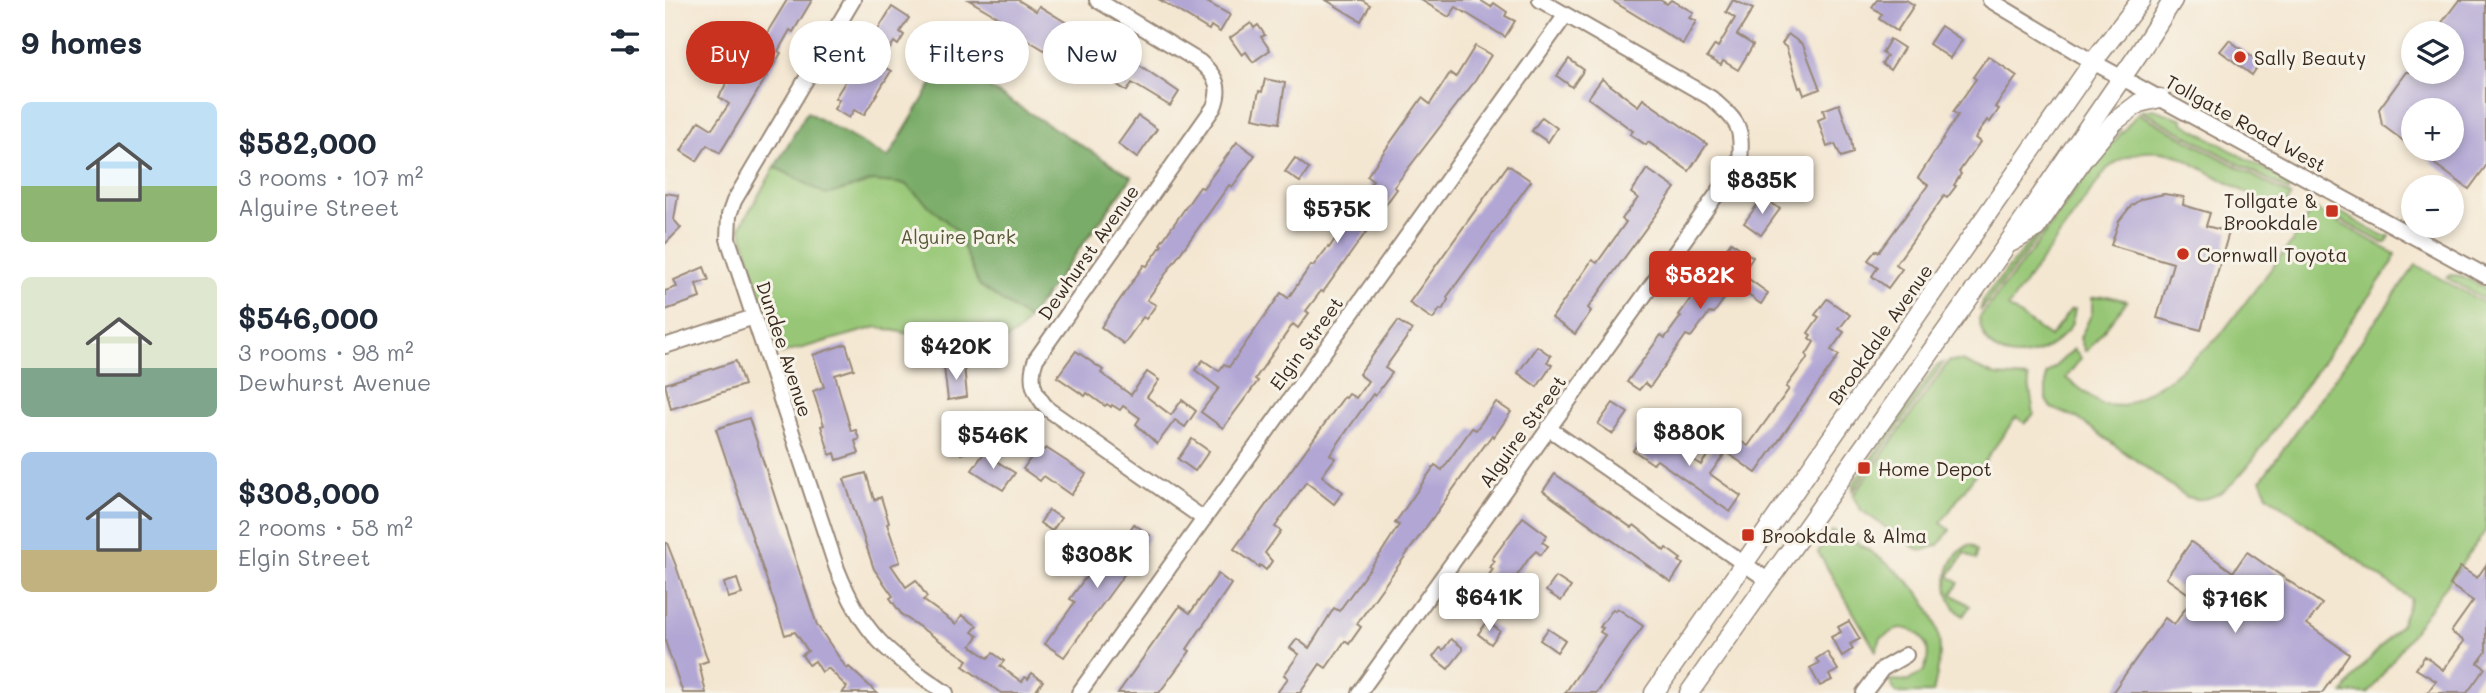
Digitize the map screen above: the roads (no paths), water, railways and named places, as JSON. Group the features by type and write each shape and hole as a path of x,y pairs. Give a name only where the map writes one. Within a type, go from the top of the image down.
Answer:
{"main road":[{"name":"Brookdale Avenue","path":"1654,693 2093,62 2141,0"},
{"path":"1689,693 2006,246 2141,51 2173,0"},
{"path":"2006,246 2036,228 2084,158 2115,122 2139,103 2160,99"}],"street":[{"name":"Dundee Avenue","path":"853,0 734,201 729,215 729,239 837,569 851,603 884,647 946,693"},
{"name":"Dewhurst Avenue","path":"1097,0 1201,62 1215,75 1219,88 1218,97 1214,107 1035,359 1032,382 1038,398 1049,410 1204,519"},
{"name":"Alguire Street","path":"1359,693 1740,162 1742,136 1732,116 1711,98 1540,0"},
{"name":"Tollgate Road West","path":"1990,0 2093,62 2486,275"},
{"name":"Elgin Street","path":"1079,693 1565,16"},
{"path":"665,346 754,317"},
{"path":"1548,428 1769,581"},
{"path":"1864,693 1882,669 1906,655"}],"place":[{"name":"Sally Beauty","path":"2240,57"},
{"name":"Tollgate & Brookdale","path":"2332,211"},
{"name":"Cornwall Toyota","path":"2183,254"},
{"name":"Home Depot","path":"1864,468"},
{"name":"Brookdale & Alma","path":"1748,535"}],"park label":[{"name":"Alguire Park","path":"958,236"}]}
